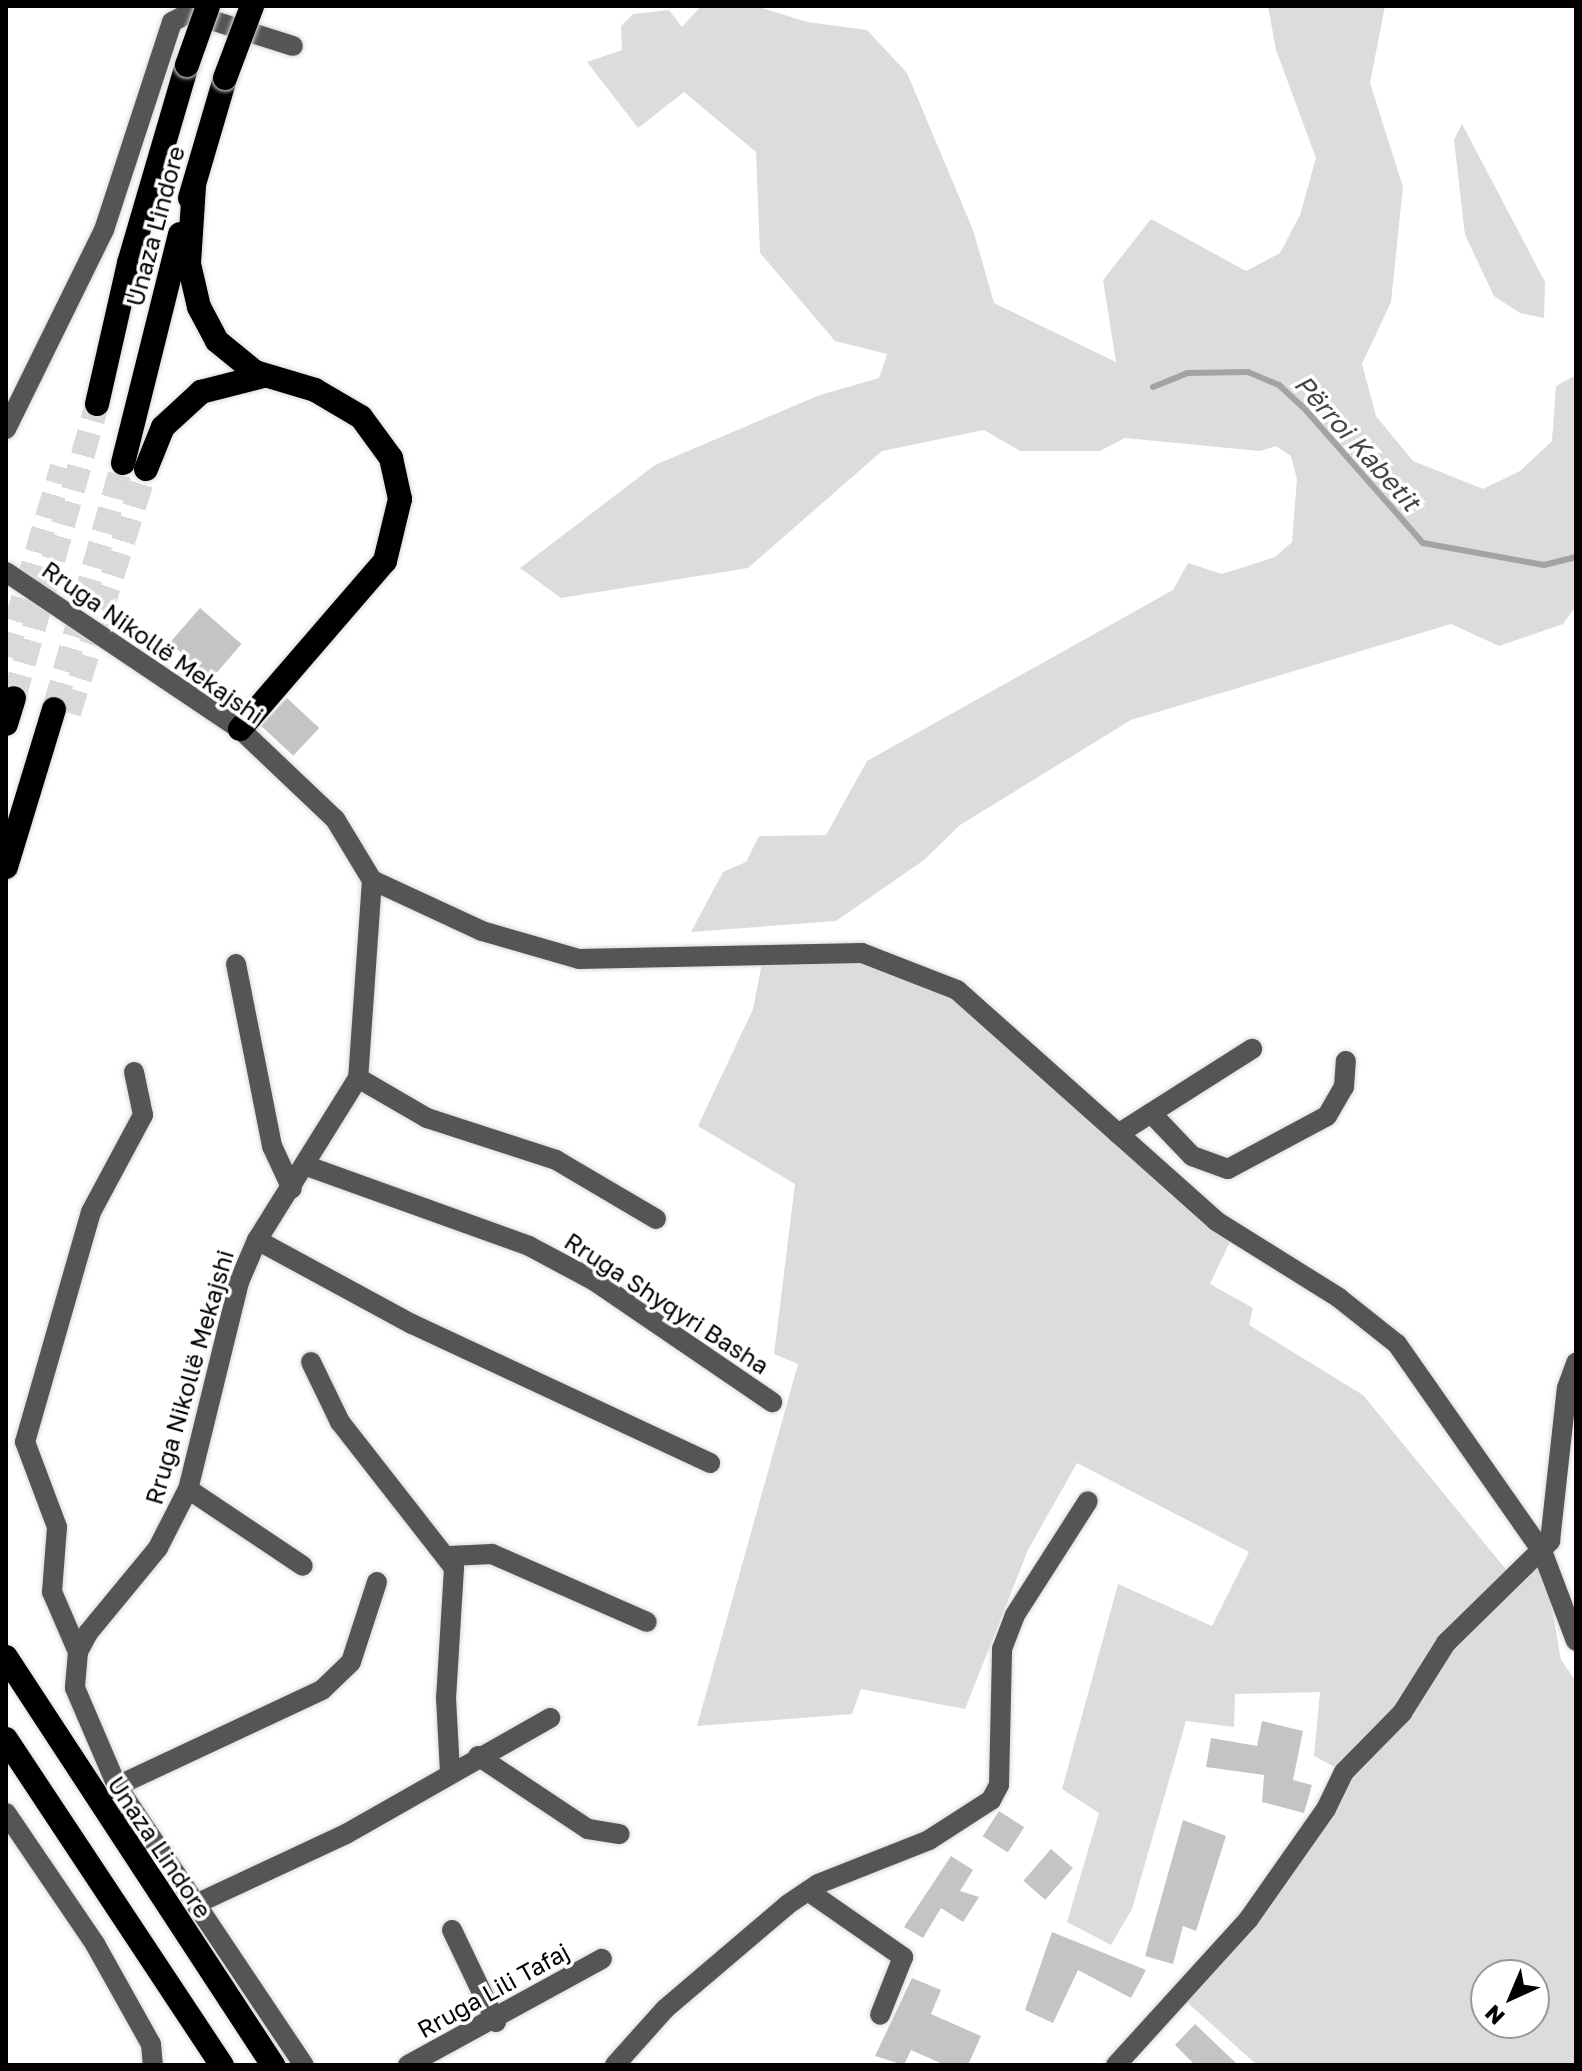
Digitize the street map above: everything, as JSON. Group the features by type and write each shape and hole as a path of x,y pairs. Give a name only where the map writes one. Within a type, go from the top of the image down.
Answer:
{"highway":[{"name":"Unaza Lindore","path":"90,402 187,65 208,6"},
{"name":"Unaza Lindore","path":"252,6 225,78 194,186 134,466 163,427 201,392 264,376"},
{"path":"194,186 188,246 199,307 217,341 264,376 315,390 361,417 391,458 400,499 385,561 240,729"},
{"path":"6,724 14,698"},
{"path":"6,867 35,772 62,711"},
{"name":"Unaza Lindore","path":"6,1657 273,2065"},
{"path":"6,1739 222,2065"}],"street":[{"path":"6,429 104,230 172,22 189,13 293,46"},
{"name":"Rruga Nikollë Mekajshi","path":"6,572 240,729 335,819 372,880 358,1078 307,1166 257,1240 239,1282 188,1489 158,1548 78,1652"},
{"path":"372,880 482,931 579,959 841,951 880,957 972,1000 1233,1235 1339,1298 1397,1344 1542,1551 1576,1641"},
{"path":"236,964 272,1146 292,1189"},
{"path":"1118,1134 1252,1049"},
{"path":"1151,1113 1192,1156 1228,1169 1327,1116 1344,1087 1346,1061"},
{"path":"134,1072 143,1115 91,1212 25,1442 57,1527 52,1592 78,1652 75,1688 117,1786 304,2065"},
{"path":"358,1078 416,1114 556,1160 656,1219"},
{"name":"Rruga Shyqyri Basha","path":"307,1166 529,1246 593,1280 772,1402"},
{"path":"257,1240 412,1324 710,1463"},
{"path":"311,1362 340,1422 414,1522 450,1556 455,1581 446,1698 450,1771"},
{"path":"1116,2065 1248,1920 1344,1772 1402,1713 1446,1643 1542,1551 1554,1528 1564,1410 1576,1363"},
{"path":"188,1489 303,1566"},
{"path":"615,2065 665,2009 808,1891 929,1840 991,1800 999,1785 1002,1649 1015,1615 1088,1501"},
{"path":"450,1556 492,1554 647,1622"},
{"path":"117,1786 322,1690 351,1662 377,1582"},
{"path":"198,1903 346,1834 450,1771 550,1718"},
{"path":"478,1756 588,1829 620,1834"},
{"path":"6,1813 103,1957 151,2044 153,2065"},
{"path":"808,1891 903,1957 880,2015"},
{"path":"452,1930 496,2022"},
{"name":"Rruga Lili Tafaj","path":"408,2065 496,2022 602,1959"}],"shaded area":[{"path":"701,6 756,6 807,22 867,30 907,73 973,230 994,303 1116,362 1103,280 1151,219 1246,271 1280,253 1300,215 1316,158 1276,50 1268,6 1385,6 1370,83 1403,187 1391,302 1362,364 1376,416 1413,461 1483,489 1520,471 1552,441 1556,386 1576,375 1576,606 1563,624 1499,646 1451,624 1131,720 960,825 924,860 836,921 691,932 723,872 746,862 759,836 826,835 867,761 1173,590 1188,563 1222,574 1275,557 1292,542 1297,479 1291,456 1276,446 1260,451 1125,438 1100,451 1020,451 984,430 882,451 748,568 561,598 520,568 655,465 820,395 879,378 887,354 835,341 760,253 756,152 684,92 638,128 587,62 622,50 621,26 633,14 669,10 682,27"},
{"path":"1462,124 1545,282 1544,318 1520,313 1494,296 1465,235 1454,140"},
{"path":"841,951 957,990 1233,1235 1210,1284 1253,1308 1249,1325 1363,1395 1513,1578 1542,1551 1561,1660 1576,1681 1576,2065 1257,2065 1179,1995 1248,1920 1344,1772 1314,1756 1320,1692 1235,1694 1234,1727 1186,1721 1132,1909 1111,1945 1067,1922 1099,1813 1062,1789 1118,1584 1212,1626 1249,1552 1077,1463 1028,1550 965,1709 861,1689 852,1714 697,1726 798,1364 774,1354 795,1184 698,1126 753,1009 764,953"}],"building":[{"path":"200,608 242,644 211,679 170,643"},
{"path":"287,698 319,728 293,756 261,726"},
{"path":"1262,1721 1303,1731 1293,1780 1312,1785 1304,1813 1262,1802 1264,1775 1206,1767 1211,1738 1257,1746"},
{"path":"999,1811 1024,1827 1008,1852 983,1836"},
{"path":"1183,1820 1226,1836 1196,1931 1183,1926 1173,1964 1145,1956"},
{"path":"1051,1849 1073,1868 1045,1900 1023,1881"},
{"path":"951,1856 973,1870 960,1891 979,1897 963,1922 941,1908 923,1938 904,1927"},
{"path":"1052,1932 1146,1970 1131,1998 1078,1970 1053,2023 1025,2010"},
{"path":"912,1978 941,1990 931,2014 981,2036 968,2065 945,2065 911,2050 904,2065 875,2056"},
{"path":"1195,2024 1238,2065 1195,2065 1175,2045"}],"waterway":[{"name":"Përroi Kabetit","path":"1153,387 1187,373 1248,372 1279,385 1303,407 1423,543 1544,565 1576,557"}],"tunnel":[{"path":"14,698 97,404"},
{"path":"55,706 123,463"},
{"path":"6,656 62,467"},
{"path":"69,713 146,469"}]}
